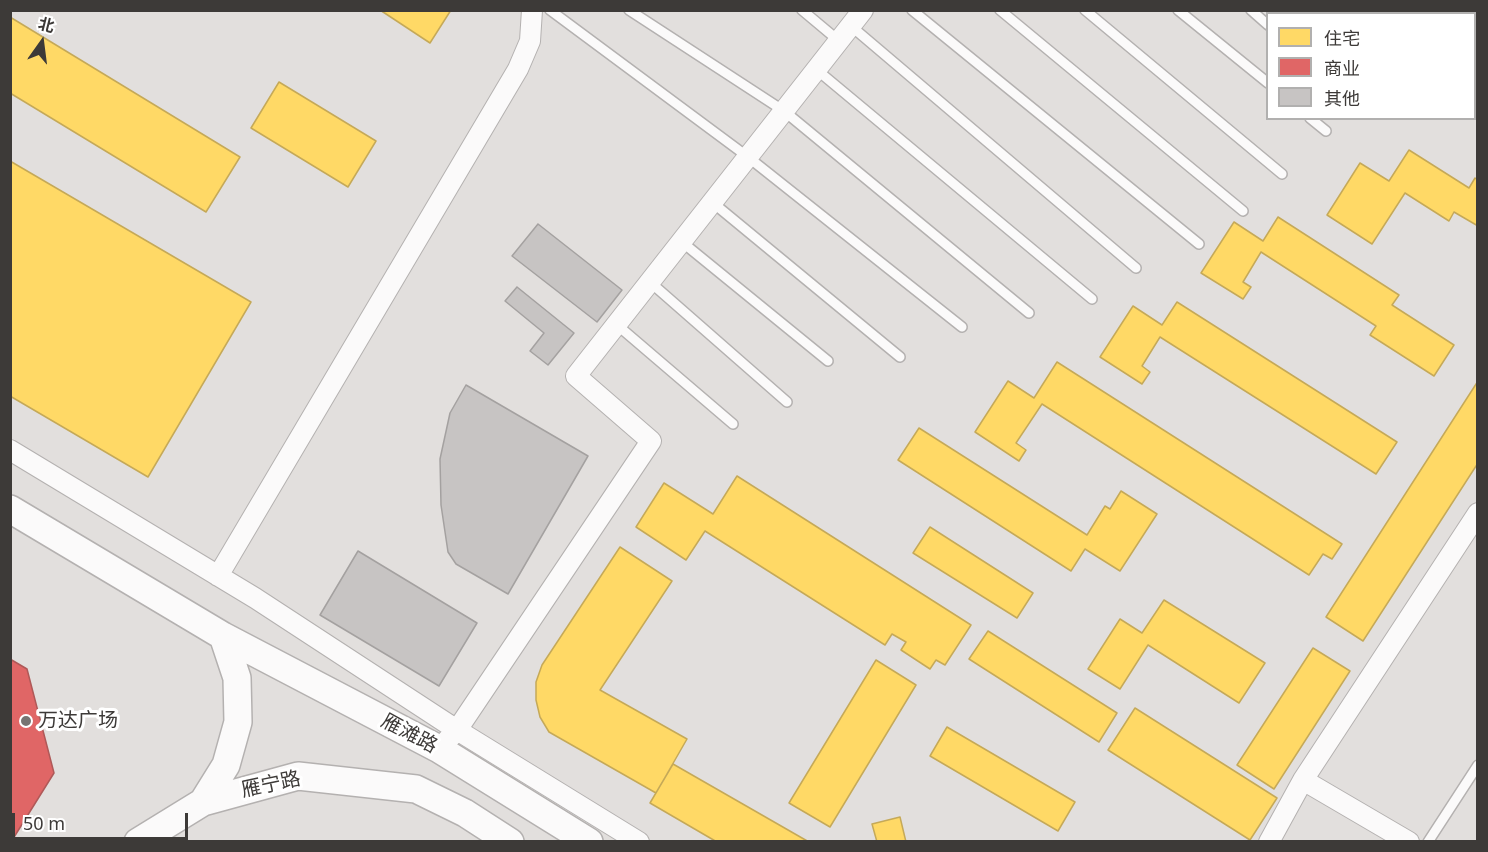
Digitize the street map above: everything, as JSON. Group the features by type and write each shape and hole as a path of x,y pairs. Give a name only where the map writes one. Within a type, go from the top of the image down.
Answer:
{"main road":[{"name":"雁滩路","path":"10,509 223,636 448,740 589,842"},
{"path":"203,802 226,765 238,722 237,678 223,636"},
{"name":"雁宁路","path":"138,842 203,802 297,776 416,789 465,813 510,842"}],"street":[{"path":"448,740 651,441 576,376 863,10"},
{"path":"218,576 519,69 539,11"},
{"path":"10,450 218,576 448,740 639,842"},
{"path":"1269,842 1303,780 1478,513"},
{"path":"1303,780 1409,842"}],"lane":[{"path":"629,10 784,111 1029,313"},
{"path":"802,10 845,34 1136,268"},
{"path":"912,10 1200,244"},
{"path":"1000,10 1243,211"},
{"path":"1086,10 1282,174"},
{"path":"1178,10 1266,81"},
{"path":"1251,10 1266,23"},
{"path":"539,11 748,157 962,327"},
{"path":"817,70 1092,299"},
{"path":"1312,120 1326,131"},
{"path":"712,202 900,357"},
{"path":"681,242 828,361"},
{"path":"650,282 787,402"},
{"path":"616,324 733,424"},
{"path":"1428,842 1478,765"}],"building: 住宅":[{"path":"380,10 451,10 430,43"},
{"path":"10,17 240,157 206,212 10,93"},
{"path":"1476,51 1478,52 1478,105 1476,104"},
{"path":"279,82 376,141 348,187 251,128"},
{"path":"1409,150 1469,188 1475,178 1478,180 1478,226 1454,212 1449,221 1405,193 1372,244 1327,215 1360,163 1389,181"},
{"path":"10,161 251,302 148,477 10,396"},
{"path":"1278,217 1399,295 1392,305 1454,345 1434,376 1370,335 1376,326 1261,252 1243,282 1251,287 1243,299 1201,273 1234,222 1263,241"},
{"path":"1177,302 1397,442 1376,474 1160,337 1142,366 1150,372 1142,384 1100,357 1133,306 1162,325"},
{"path":"1057,362 1342,544 1332,559 1323,554 1309,575 1042,404 1016,443 1026,450 1019,461 975,432 1008,381 1034,398"},
{"path":"1478,381 1478,463 1363,641 1326,617"},
{"path":"919,428 1087,535 1105,506 1110,509 1121,491 1157,514 1120,571 1085,549 1071,571 898,460"},
{"path":"737,476 971,625 945,665 936,660 930,669 901,650 906,642 892,634 885,645 705,531 686,560 636,527 664,483 713,514"},
{"path":"930,527 1033,593 1017,618 913,553"},
{"path":"620,547 672,581 600,690 687,739 656,793 549,732 540,717 536,700 536,682 542,665"},
{"path":"1164,600 1265,663 1239,703 1148,645 1120,689 1088,669 1120,619 1142,633"},
{"path":"988,631 1117,713 1099,742 969,659"},
{"path":"1313,648 1350,671 1274,789 1237,765"},
{"path":"876,660 916,685 830,827 789,803"},
{"path":"1135,708 1277,798 1250,840 1108,750"},
{"path":"947,727 1075,802 1058,831 930,756"},
{"path":"673,764 809,842 717,842 650,803"},
{"path":"900,817 906,842 877,842 872,824"}],"building: 商业":[{"name":"万达广场","path":"10,659 27,669 54,773 11,842"}],"building: 其他":[{"path":"538,224 622,290 597,322 512,256"},
{"path":"517,287 574,333 548,365 530,351 544,333 505,301"},
{"path":"466,385 588,456 508,594 456,564 448,552 441,505 440,459 450,413"},
{"path":"358,551 477,623 439,686 320,615"}],"place":[{"name":"万达广场","path":"26,721"}]}
